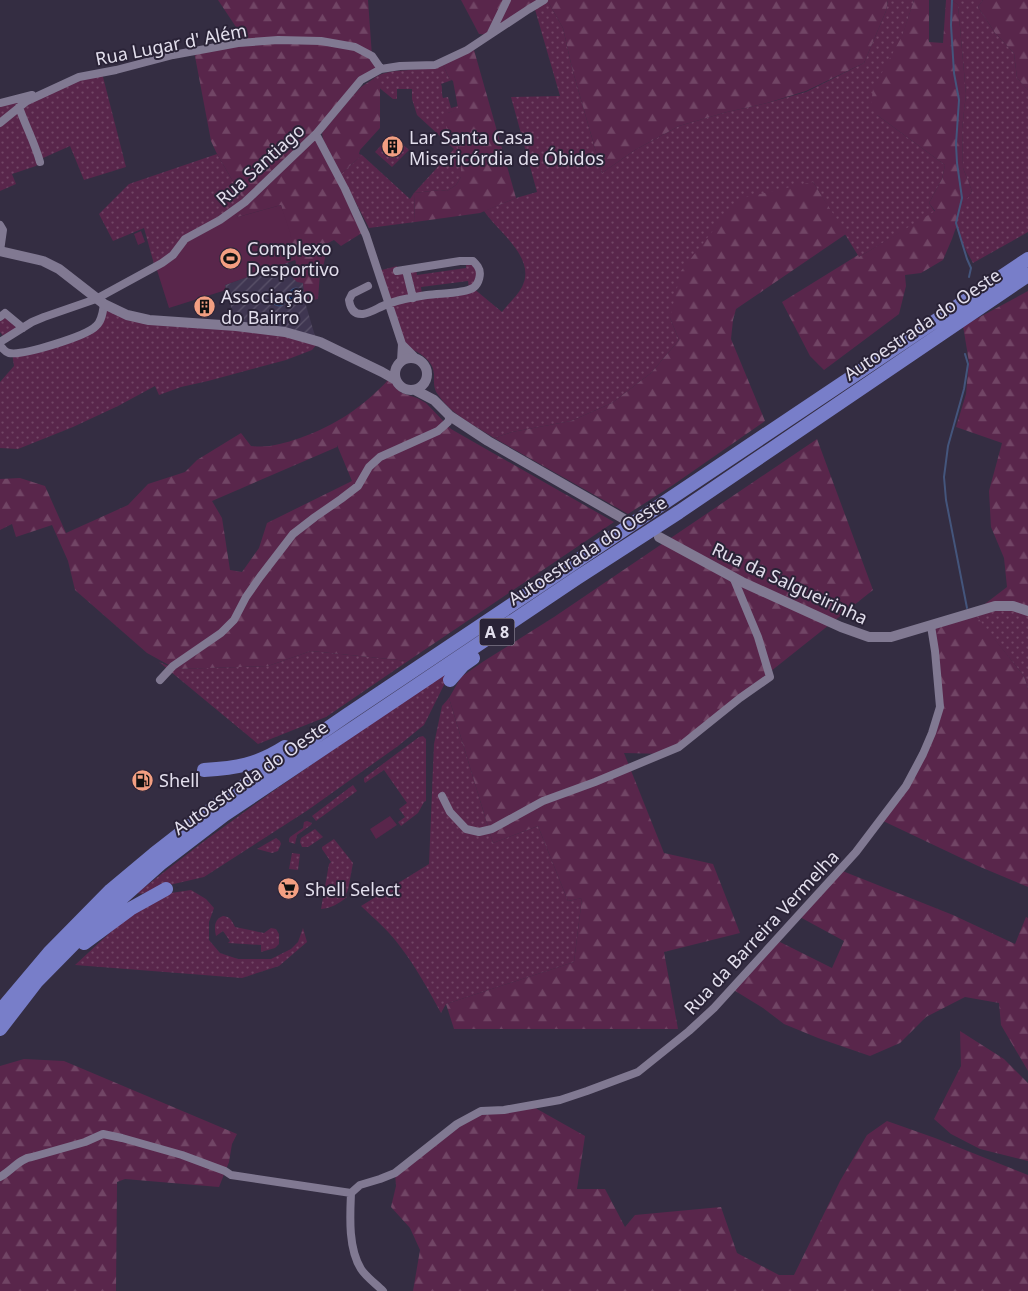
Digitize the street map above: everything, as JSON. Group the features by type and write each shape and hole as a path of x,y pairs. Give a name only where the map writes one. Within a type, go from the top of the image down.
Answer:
{"highway":[{"name":"Autoestrada do Oeste","path":"0,1011 68,932 131,872 222,801 347,715 1028,259"},
{"name":"Autoestrada do Oeste","path":"0,1029 38,981 97,920 160,864 224,815 577,578 679,512 1028,275"},
{"path":"450,680 462,665 546,607 577,578"},
{"path":"204,770 237,767 253,763 277,752 324,724 347,715"},
{"path":"50,968 130,909 166,889"}],"street":[{"path":"490,35 507,0"},
{"path":"381,69 400,66 435,65 467,50 544,0"},
{"name":"Rua Lugar d' Além","path":"0,123 27,101 79,77 116,70 173,55 238,43 278,40 321,40 355,47 372,56 381,69"},
{"name":"Rua Santiago","path":"0,344 44,317 100,302 162,263 173,255 184,239 220,220 245,202 316,134 361,80 381,69"},
{"path":"0,103 49,91"},
{"path":"19,107 40,162"},
{"path":"316,134 345,188 366,235 402,344 426,367 428,372 426,382 434,400"},
{"path":"0,225 3,230 0,251 43,261 59,269 100,302 127,315 149,320 236,326 285,332 320,342 382,372 396,380 404,388 414,390 434,400 450,416 488,441 624,519"},
{"path":"368,286 352,294 349,300 350,308 356,313 363,314 388,304 413,298 428,294 472,288 477,284 480,274 478,266 473,261 460,261 402,270 413,298"},
{"path":"0,344 8,352 20,353 50,346 78,336 96,327 101,319 100,302"},
{"path":"0,317 4,313 24,328"},
{"path":"396,380 395,373 399,363 402,344"},
{"path":"382,372 411,357 416,358"},
{"path":"414,390 426,382"},
{"path":"160,680 173,666 221,633 234,620 260,577 293,534 358,486 369,468 380,457 438,431 448,422 450,416"},
{"name":"Rua da Salgueirinha","path":"659,537 733,577 841,627 869,637 891,638 995,606 1013,606 1028,611"},
{"path":"442,796 450,812 466,829 479,832 492,828 543,801 595,782 679,747 770,676 758,637 733,577"},
{"name":"Rua da Barreira Vermelha","path":"351,1193 360,1185 395,1173 457,1124 480,1111 504,1110 560,1100 638,1072 682,1037 714,1008 856,852 906,786 923,754 940,707 935,651 930,626"},
{"path":"0,1177 25,1158 85,1142 103,1134 122,1138 225,1170 231,1176 351,1193 349,1221 353,1250 361,1269 383,1291"}],"shaded area":[{"path":"288,262 291,276 303,283 305,302 315,336 235,321 225,285"}],"green space":[{"path":"218,0 368,0 372,56 381,69 361,80 316,134 365,231 341,246 334,240 328,243 320,273 318,299 305,302 303,283 297,282 291,276 291,270 296,263 281,205 238,217 233,211 245,202 211,141 194,51 246,42"},
{"path":"461,0 544,0 490,35 479,34"},
{"path":"547,0 563,28 572,68 602,173 635,150 679,126 806,92 864,63 886,11 888,0 914,0 877,115 945,165 942,179 929,203 935,212 859,257 813,182 670,318 679,340 651,373 612,403 571,421 512,432 494,438 465,420 444,403 435,388 433,368 430,363 422,355 402,344 378,271 397,266 397,271 416,268 417,275 466,268 466,261 473,261 480,274 473,288 502,312 518,294 525,276 520,256 514,246 484,211 537,192 511,97 560,96 534,6","holes":["468,281 469,288 422,295 421,287"]},
{"path":"547,0 888,0 886,11 864,63 806,91 679,126 635,150 602,173 572,68 563,28"},
{"path":"914,0 929,0 929,42 943,43 946,0 952,0 958,5 966,94 962,129 963,168 972,191 964,204 943,260 921,273 905,275 906,286 899,314 824,370 810,356 782,302 858,255 859,257 935,211 929,203 942,179 945,165 877,115 871,104 873,89 902,36"},
{"path":"952,0 983,0 978,7 995,33 1014,53 1017,78 1028,90 1028,232 973,263 960,238 956,223 960,210 972,191 963,168 962,129 966,94 958,5"},
{"path":"983,0 1028,0 1028,90 1017,78 1014,53 995,33 978,7"},
{"path":"474,50 516,198 480,213 415,222 414,193 447,191 456,185 461,177 458,145 449,135 443,118 458,108 453,81 449,78 443,65"},
{"path":"443,65 449,78 452,80 441,84 443,98 448,97 451,108 458,106 458,109 448,113 449,135 458,145 461,177 456,185 447,191 414,193 454,149 417,115 412,99 412,89 397,89 397,99 393,99 377,86 373,79 387,72 426,69"},
{"path":"102,73 126,167 84,180 70,146 43,158 36,166 12,174 16,184 0,191 0,103 36,94"},
{"path":"373,79 380,88 380,128 360,150 359,154 362,155 341,174 323,139 322,133 361,87"},
{"path":"391,134 409,150 392,167 375,152"},
{"path":"217,154 245,202 173,255 154,264 144,228 113,241 99,214 129,184"},
{"path":"362,155 410,199 414,193 415,222 369,228 341,174"},
{"path":"813,182 846,234 736,309 733,320 731,339 765,421 628,514 494,438 512,432 571,421 612,403 651,373 679,340 670,318 681,271 738,199"},
{"name":"Complexo Desportivo","path":"281,205 290,232 295,260 225,285 226,290 169,308 155,264 162,263 185,239 233,211 238,217"},
{"path":"141,231 145,242 138,245 134,234"},
{"path":"1028,291 1028,611 1013,606 974,613 1024,676 1028,689 1028,887 978,866 881,820 906,786 940,707 931,626 973,613 1007,587 1004,558 991,527 989,491 1002,443 956,427 966,394 969,362 963,326"},
{"path":"106,310 284,334 318,343 312,350 286,360 181,387 159,395 155,386 73,427 18,449 0,448 0,382 14,366 12,353 20,353 96,327"},
{"path":"6,317 16,326 15,329 3,336 0,332 0,321"},
{"path":"389,379 402,393 426,403 451,429 614,522 408,661 311,651 268,666 176,669 147,653 75,590 68,561 52,525 16,537 12,524 0,530 0,479 20,478 45,486 66,533 128,505 148,484 185,472 197,460 241,433 251,446 281,444 313,433 337,421 359,407","holes":["337,445 352,481 267,523 259,548 242,572 230,570 222,518 212,501 337,447"]},
{"path":"817,439 873,590 667,754 624,753 664,853 713,864 740,933 664,952 678,1029 454,1029 446,1004 574,962 582,898 568,901 538,826 493,843 449,698 461,677 554,617"},
{"path":"995,606 1028,611 1028,689 1024,676 973,613"},
{"path":"311,651 408,661 326,717 258,744 159,662 176,669 268,666"},
{"path":"453,667 424,725 398,746 308,810 204,877 141,894 137,893 269,794"},
{"path":"449,698 493,843 538,826 568,901 582,898 574,962 446,1004 441,1013 418,972 398,943 361,906 429,864 434,744 442,706"},
{"path":"423,736 426,739 426,801 418,813 401,826 398,822 405,817 399,809 407,803 384,770 365,783 364,778 419,737"},
{"path":"353,785 357,791 316,821 312,816"},
{"path":"390,816 397,825 376,839 370,829"},
{"path":"304,822 312,823 311,825 297,835 295,844 289,842 290,837 303,828"},
{"path":"315,829 323,837 308,847 302,847 301,838"},
{"path":"276,838 281,844 278,851 272,853 257,849"},
{"path":"334,839 353,863 348,890 345,896 347,897 335,905 321,909 329,864 331,862 322,847"},
{"path":"292,853 300,854 298,870 289,869"},
{"path":"840,870 953,915 1015,944 1026,917 1028,918 1028,1071 1001,1025 999,1003 965,997 926,1017 900,1043 870,1056 784,1024 763,1008 732,989 776,940 832,968 844,941 798,916"},
{"path":"191,890 206,899 214,908 209,922 209,940 220,953 238,959 271,959 291,949 298,942 303,928 307,942 279,966 242,978 75,965 129,915 171,893"},
{"path":"223,916 230,918 235,927 264,933 271,928 276,929 279,934 279,944 275,948 261,952 261,945 228,943 230,941 223,931 216,936 215,933 216,922"},
{"path":"960,1031 1004,1059 1028,1083 1028,1161 980,1149 951,1134 934,1119 961,1066"},
{"path":"24,1059 64,1061 237,1134 232,1144 229,1162 219,1187 125,1179 117,1182 116,1291 0,1291 0,1066"},
{"path":"530,1105 585,1136 577,1189 605,1189 625,1227 635,1215 721,1207 737,1253 779,1275 794,1275 840,1181 867,1135 887,1121 935,1138 1028,1175 1028,1291 413,1291 420,1250 410,1228 391,1207 396,1186 395,1173 481,1111"}],"water":[{"path":"293,288 299,288 303,295 299,302 293,302 289,298 289,292"},
{"path":"276,292 282,292 286,299 282,306 276,306 272,302 272,296"}],"waterway":[{"path":"952,0 951,25 954,73 959,100 956,144 962,198 956,223 971,268 969,277"},
{"path":"965,354 968,364 964,389 948,446 944,477 946,500 967,608"}],"place":[{"name":"Lar Santa Casa Misericórdia de Óbidos","path":"393,147"},
{"name":"Complexo Desportivo","path":"231,258"},
{"name":"Associação do Bairro","path":"205,306"},
{"name":"Shell","path":"143,780"},
{"name":"Shell Select","path":"289,889"}]}
